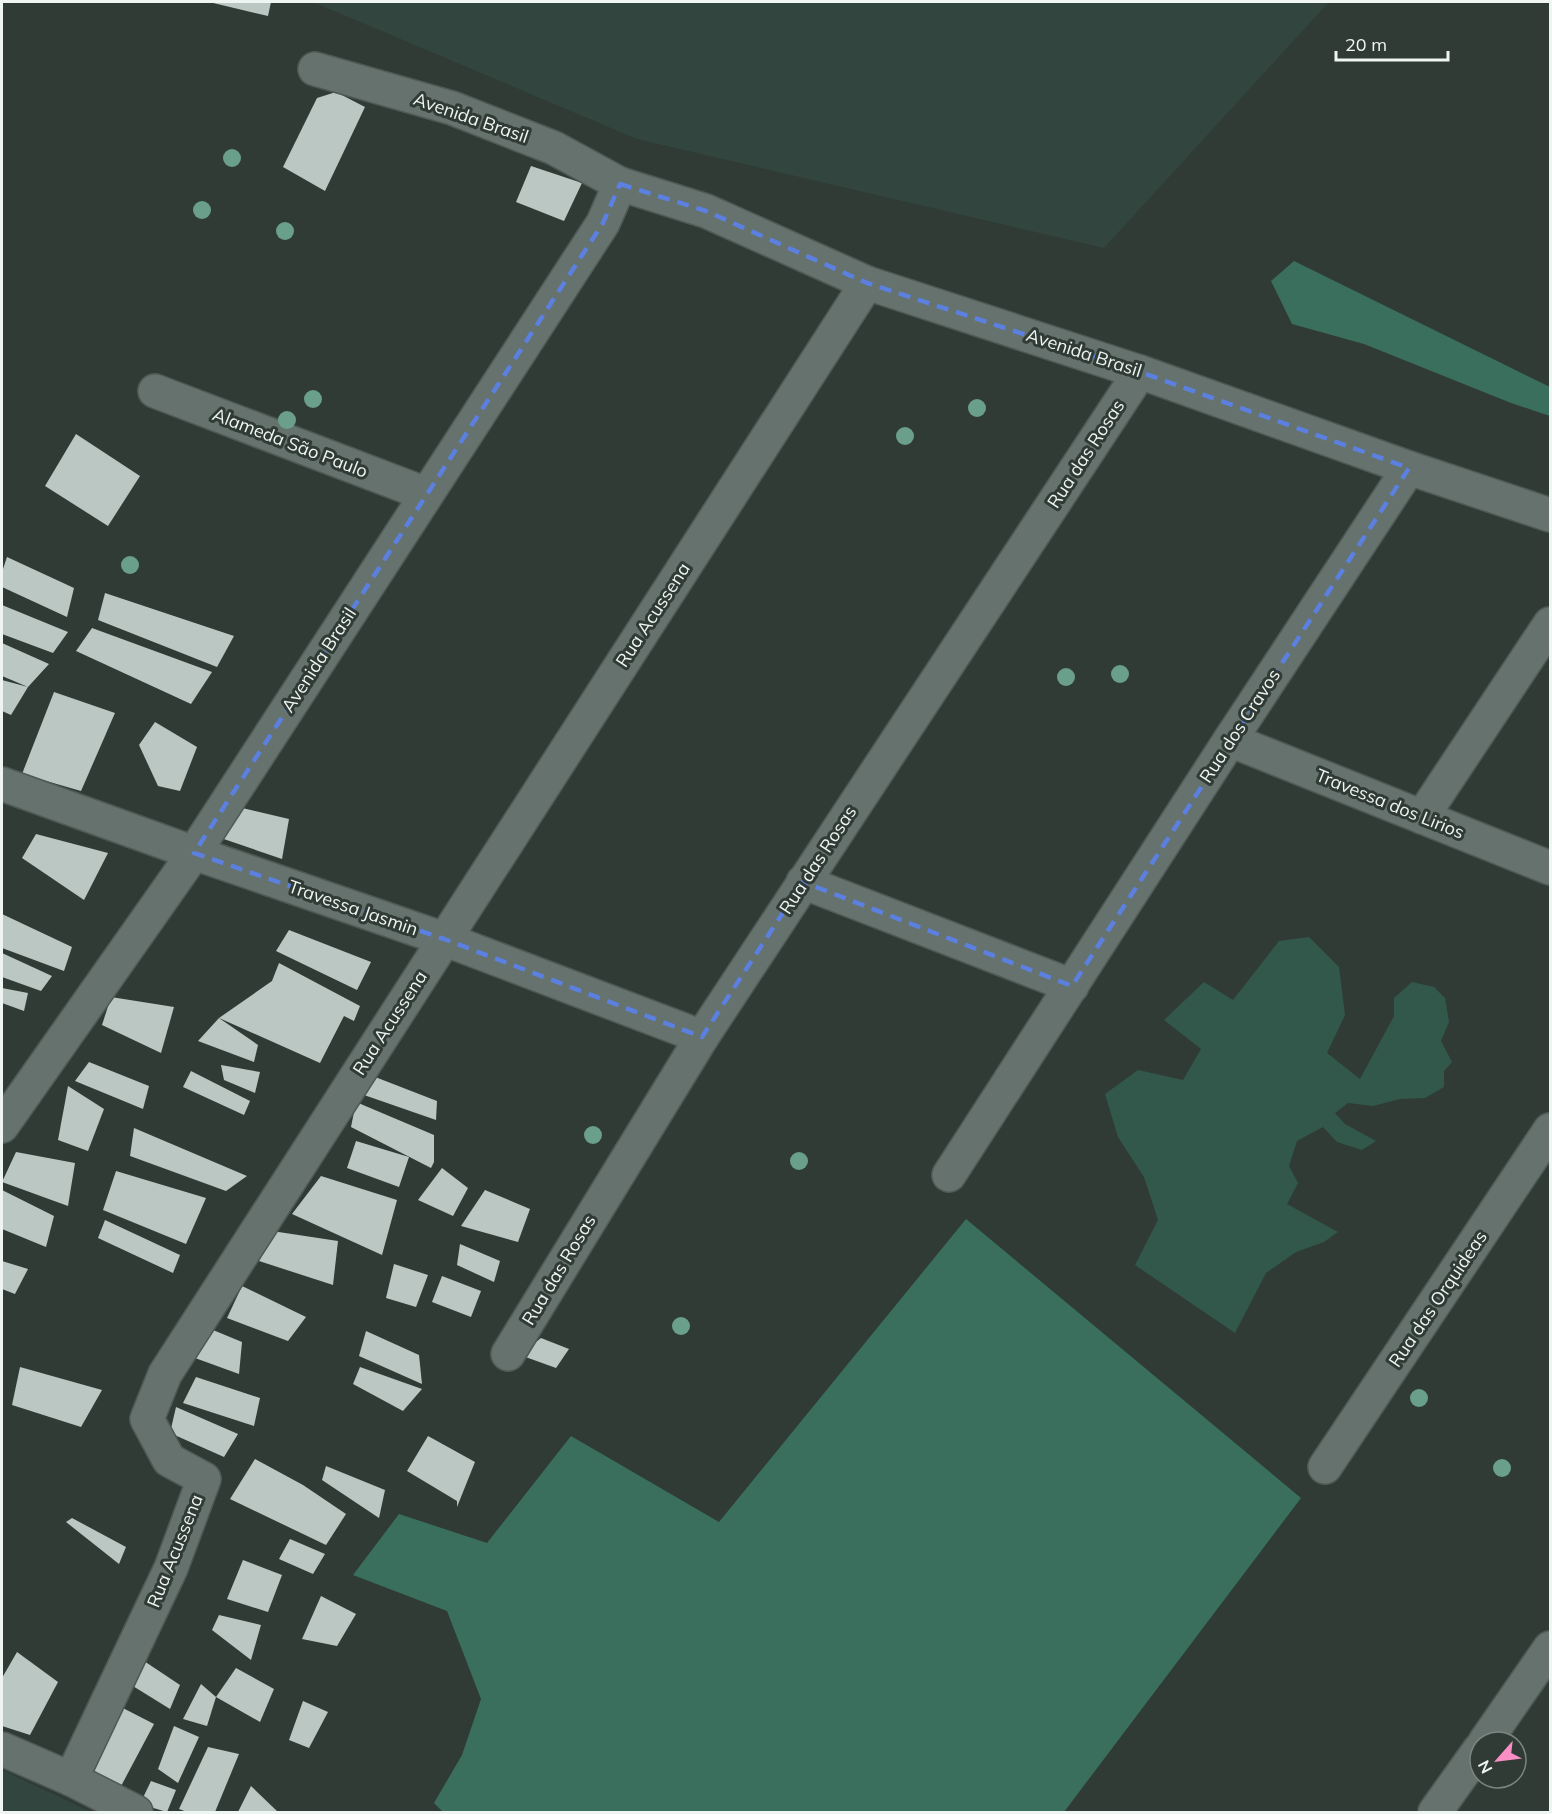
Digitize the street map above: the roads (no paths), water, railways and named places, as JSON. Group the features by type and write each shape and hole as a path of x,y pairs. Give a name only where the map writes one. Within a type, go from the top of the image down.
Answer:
{"street":[{"name":"Avenida Brasil","path":"315,69 452,108 554,148 620,184 706,211 867,283 1140,372 1409,468 1551,515"},
{"name":"Avenida Brasil","path":"2,1126 194,853 603,223 620,184"},
{"name":"Rua Acussena","path":"71,1779 171,1568 204,1479 169,1460 147,1419 165,1374 867,283"},
{"name":"Rua das Rosas","path":"508,1354 702,1037 1140,372"},
{"name":"Alameda São Paulo","path":"155,391 426,494"},
{"name":"Rua dos Cravos","path":"950,1175 1230,740 1409,468"},
{"path":"1422,817 1551,624"},
{"name":"Travessa dos Lirios","path":"1230,740 1551,868"},
{"name":"Travessa Jasmin","path":"2,784 444,939 702,1037"},
{"path":"803,882 1072,986"},
{"name":"Rua das Orquideas","path":"1325,1467 1551,1130"},
{"path":"1493,1730 1551,1648"},
{"path":"2,1749 71,1779 136,1812"},
{"path":"1435,1812 1468,1766"}]}
